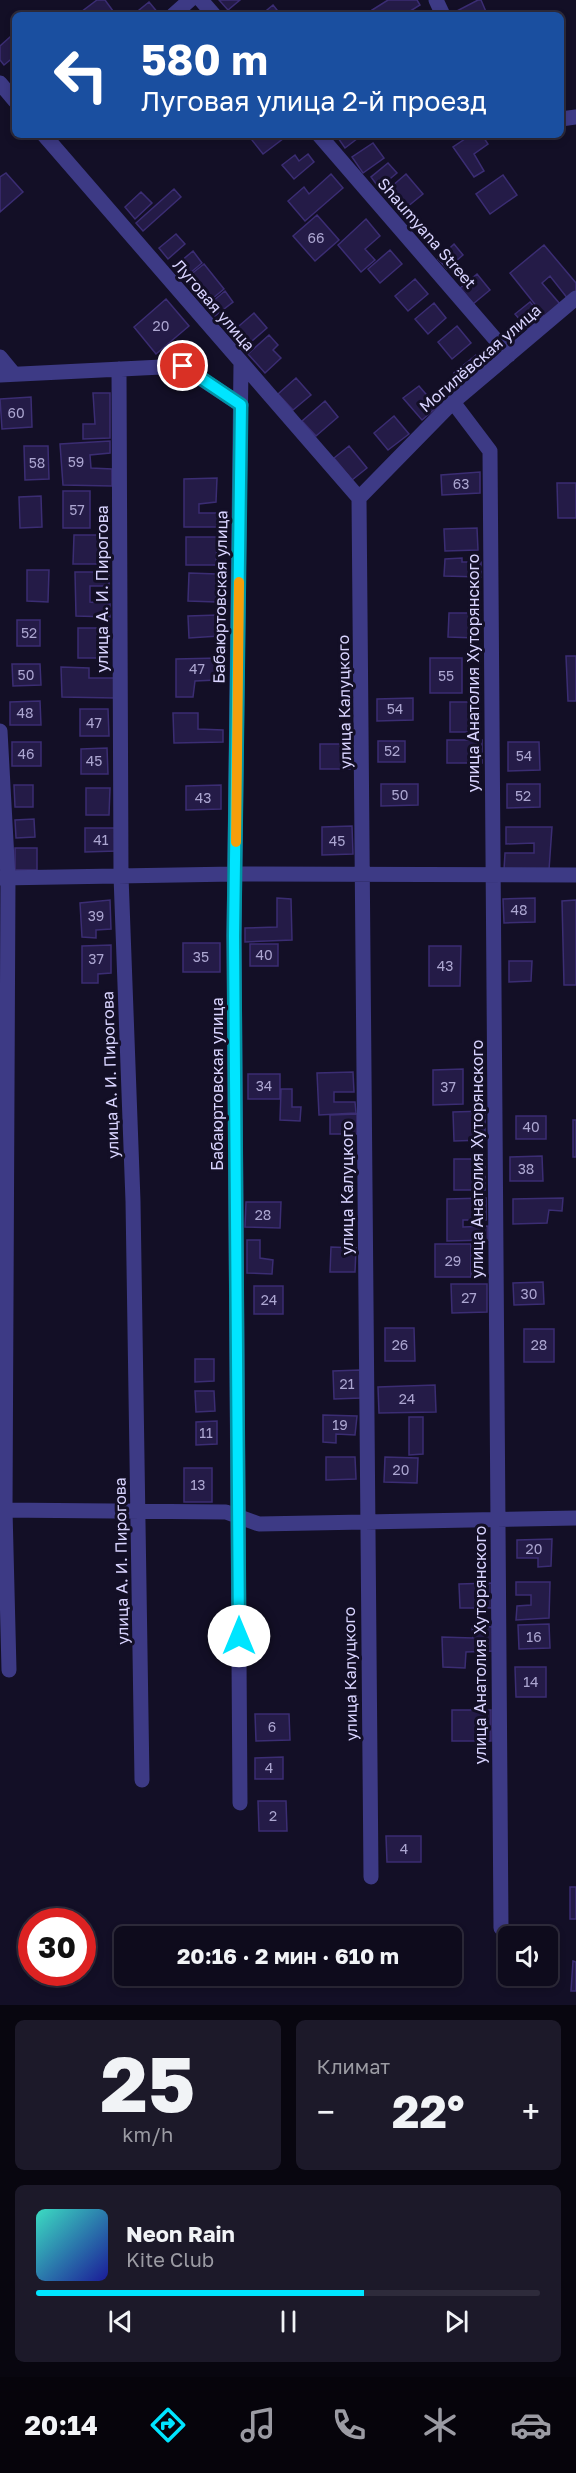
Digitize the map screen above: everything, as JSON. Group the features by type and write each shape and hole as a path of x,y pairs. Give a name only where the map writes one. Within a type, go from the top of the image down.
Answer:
{"street":[{"path":"176,12 190,0"},
{"path":"201,0 211,12"},
{"path":"0,84 12,98"},
{"name":"Луговая улица","path":"47,138 359,498"},
{"name":"Shaumyana Street","path":"322,138 509,355"},
{"name":"Могилёвская улица","path":"359,498 453,402 576,298"},
{"path":"0,357 7,374 183,366 241,405"},
{"name":"Бабаюртовская улица","path":"240,1803 235,874 241,364"},
{"name":"улица А. И. Пирогова","path":"119,369 121,876 133,1190 141,1780"},
{"name":"улица Анатолия Хуторянского","path":"453,402 490,451 501,1926"},
{"name":"улица Калуцкого","path":"359,498 365,873 366,1522 371,1877"},
{"path":"0,731 4,878 2,1510 9,1670"},
{"path":"4,878 365,873 576,875"},
{"path":"2,1510 226,1512 260,1524 576,1518"}],"building":[{"path":"97,0 105,0 114,12 81,12"},
{"path":"219,0 240,0 228,10"},
{"path":"388,0 417,0 420,5 409,12 373,12 372,10"},
{"path":"481,0 486,12 455,12"},
{"path":"149,2 157,12 137,12"},
{"path":"273,5 279,12 265,12"},
{"path":"10,37 12,39 12,58 4,65 0,60 0,46"},
{"path":"250,138 284,138 263,154"},
{"path":"338,138 358,138 345,148"},
{"path":"466,138 484,138 488,144 474,154 484,171 474,177 453,147"},
{"path":"373,143 384,158 363,173 352,157"},
{"path":"308,154 314,162 294,179 282,165 295,155 299,161"},
{"path":"388,163 397,173 379,188 371,177"},
{"path":"6,173 23,192 0,212 0,177"},
{"path":"331,174 343,188 305,221 288,201 304,187 309,194"},
{"path":"406,174 423,194 401,212 384,193"},
{"path":"503,175 517,195 490,214 476,194"},
{"path":"174,189 181,197 143,231 136,223"},
{"path":"141,192 152,203 135,219 125,207"},
{"path":"317,215 339,240 315,261 293,236"},
{"path":"366,219 380,236 365,249 375,260 361,272 338,245"},
{"path":"176,234 185,244 168,259 159,248"},
{"path":"454,244 463,255 447,269 438,259"},
{"path":"544,245 576,283 576,292 568,299 550,276 542,283 560,304 545,317 510,273"},
{"path":"390,250 402,264 380,283 368,269"},
{"path":"193,251 202,263 184,278 175,266"},
{"path":"204,264 224,289 206,304 185,279"},
{"path":"477,274 490,290 473,304 460,288"},
{"path":"415,279 428,294 408,311 395,296"},
{"path":"225,291 233,302 215,316 207,306"},
{"path":"166,299 189,326 156,354 134,327"},
{"path":"530,302 543,317 528,329 515,314"},
{"path":"434,303 446,318 428,334 415,319"},
{"path":"254,313 267,328 245,347 232,332"},
{"path":"457,326 471,343 452,359 438,342"},
{"path":"269,335 278,345 273,350 281,358 265,373 248,354"},
{"path":"476,355 486,366 463,385 454,373"},
{"path":"296,378 311,395 293,410 278,394"},
{"path":"419,386 437,407 422,420 403,398"},
{"path":"93,393 110,393 110,438 83,439 83,424 95,424"},
{"path":"31,397 32,427 2,429 0,399"},
{"path":"325,401 338,417 316,436 302,421"},
{"path":"394,416 409,434 388,450 374,433"},
{"path":"110,441 110,453 90,455 91,468 112,469 112,486 63,485 60,444"},
{"path":"24,446 48,446 49,479 25,480"},
{"path":"349,446 367,468 352,480 334,458"},
{"path":"480,472 480,493 442,495 441,475"},
{"path":"217,478 216,502 199,504 199,513 223,513 222,527 184,527 184,479"},
{"path":"557,483 576,483 576,518 558,518"},
{"path":"63,491 90,491 90,528 63,528"},
{"path":"41,496 42,527 20,528 19,497"},
{"path":"477,528 478,550 445,551 444,529"},
{"path":"74,535 101,535 100,564 73,564"},
{"path":"186,537 217,537 216,565 186,565"},
{"path":"462,558 462,562 481,562 481,577 444,576 445,559"},
{"path":"27,570 49,570 48,602 27,601"},
{"path":"75,572 109,572 109,586 90,586 90,602 110,604 110,617 76,616"},
{"path":"189,573 217,574 216,602 188,601"},
{"path":"449,613 478,613 477,638 448,637"},
{"path":"218,615 219,636 189,638 188,616"},
{"path":"17,620 40,620 40,646 17,646"},
{"path":"78,628 109,628 109,658 78,658"},
{"path":"566,656 576,656 576,701 568,701"},
{"path":"219,658 217,680 195,681 193,697 176,697 176,659"},
{"path":"430,658 462,658 462,693 430,693"},
{"path":"12,664 40,664 41,685 13,686"},
{"path":"61,667 89,668 89,678 116,678 115,698 62,697"},
{"path":"413,698 413,720 377,721 377,699"},
{"path":"40,701 41,725 10,725 10,702"},
{"path":"450,702 477,702 477,732 450,732"},
{"path":"80,709 108,709 109,736 80,736"},
{"path":"173,713 198,713 198,729 223,730 223,742 174,743"},
{"path":"447,740 482,740 482,763 447,763"},
{"path":"378,741 405,741 405,762 378,762"},
{"path":"12,742 41,742 41,766 12,766"},
{"path":"508,742 539,742 540,770 508,771"},
{"path":"320,744 350,744 350,769 320,769"},
{"path":"107,748 108,774 81,774 81,749"},
{"path":"381,784 418,784 418,805 381,806"},
{"path":"507,784 540,784 540,807 507,808"},
{"path":"14,785 33,785 33,807 15,807"},
{"path":"221,785 221,809 186,810 186,786"},
{"path":"86,788 110,788 109,815 86,815"},
{"path":"34,819 35,837 16,838 15,820"},
{"path":"352,826 353,854 322,855 322,827"},
{"path":"506,827 552,827 549,870 504,870 505,853 534,853 534,843 506,844"},
{"path":"85,828 116,828 116,851 85,852"},
{"path":"15,848 37,848 37,870 15,870"},
{"path":"277,898 291,899 292,940 245,942 245,928 277,927"},
{"path":"535,898 535,922 504,923 503,899"},
{"path":"110,900 111,929 96,930 96,938 82,937 80,903"},
{"path":"576,900 576,985 564,985 562,901"},
{"path":"183,943 220,943 220,972 183,972"},
{"path":"250,944 278,944 278,966 250,966"},
{"path":"111,945 111,973 98,974 98,983 82,983 82,946"},
{"path":"429,946 461,946 460,986 429,986"},
{"path":"509,961 532,961 531,981 509,982"},
{"path":"463,1069 463,1104 433,1105 433,1070"},
{"path":"353,1072 354,1092 334,1092 334,1102 355,1102 356,1113 319,1115 317,1073"},
{"path":"248,1074 280,1074 280,1099 248,1099"},
{"path":"281,1089 292,1089 292,1107 301,1107 300,1121 280,1120"},
{"path":"485,1111 485,1140 454,1141 453,1112"},
{"path":"357,1114 357,1134 330,1134 330,1115"},
{"path":"516,1116 546,1116 546,1139 516,1139"},
{"path":"573,1120 576,1120 576,1157 573,1157"},
{"path":"542,1156 543,1181 510,1181 510,1157"},
{"path":"454,1159 485,1159 485,1190 454,1190"},
{"path":"486,1198 486,1220 463,1220 463,1227 488,1226 488,1240 447,1241 447,1199"},
{"path":"563,1198 562,1211 549,1210 547,1223 513,1224 513,1199"},
{"path":"246,1202 281,1202 280,1228 245,1227"},
{"path":"247,1240 260,1240 260,1258 273,1260 272,1274 247,1273"},
{"path":"435,1244 471,1244 471,1277 435,1277"},
{"path":"331,1247 356,1248 355,1272 330,1272"},
{"path":"543,1282 544,1304 514,1305 513,1283"},
{"path":"451,1284 487,1284 487,1312 452,1313"},
{"path":"254,1286 283,1286 283,1314 254,1314"},
{"path":"385,1328 414,1328 415,1361 385,1361"},
{"path":"524,1329 554,1329 554,1362 524,1362"},
{"path":"195,1359 214,1359 214,1381 195,1382"},
{"path":"360,1370 361,1398 334,1399 333,1371"},
{"path":"435,1385 436,1412 379,1413 378,1387"},
{"path":"195,1391 214,1391 215,1411 196,1412"},
{"path":"323,1415 357,1416 355,1435 336,1434 336,1443 323,1442"},
{"path":"409,1417 423,1417 423,1454 409,1455"},
{"path":"217,1421 217,1444 196,1445 196,1422"},
{"path":"326,1457 355,1457 356,1479 326,1480"},
{"path":"385,1457 418,1458 417,1483 384,1482"},
{"path":"184,1468 212,1468 212,1502 184,1502"},
{"path":"552,1539 551,1566 538,1567 538,1558 517,1558 517,1540"},
{"path":"516,1582 550,1582 549,1618 516,1620 517,1606 531,1605 531,1595 516,1595"},
{"path":"492,1583 492,1608 460,1608 459,1584"},
{"path":"549,1624 550,1648 519,1649 518,1625"},
{"path":"472,1626 493,1627 493,1651 466,1652 465,1668 443,1667 442,1637 473,1638"},
{"path":"515,1667 546,1667 546,1697 516,1697"},
{"path":"452,1710 491,1710 491,1741 452,1741"},
{"path":"255,1714 289,1714 290,1740 256,1741"},
{"path":"283,1757 283,1779 255,1779 255,1758"},
{"path":"258,1801 286,1801 287,1831 259,1831"},
{"path":"386,1836 421,1836 421,1862 387,1862"},
{"path":"570,1887 576,1887 576,1919 570,1919"},
{"path":"573,1961 576,1962 576,1991 571,1991"}],"slow traffic":[{"path":"236,842 239,582"}],"route":[{"path":"183,366 241,405 234,936 239,1636"}]}
